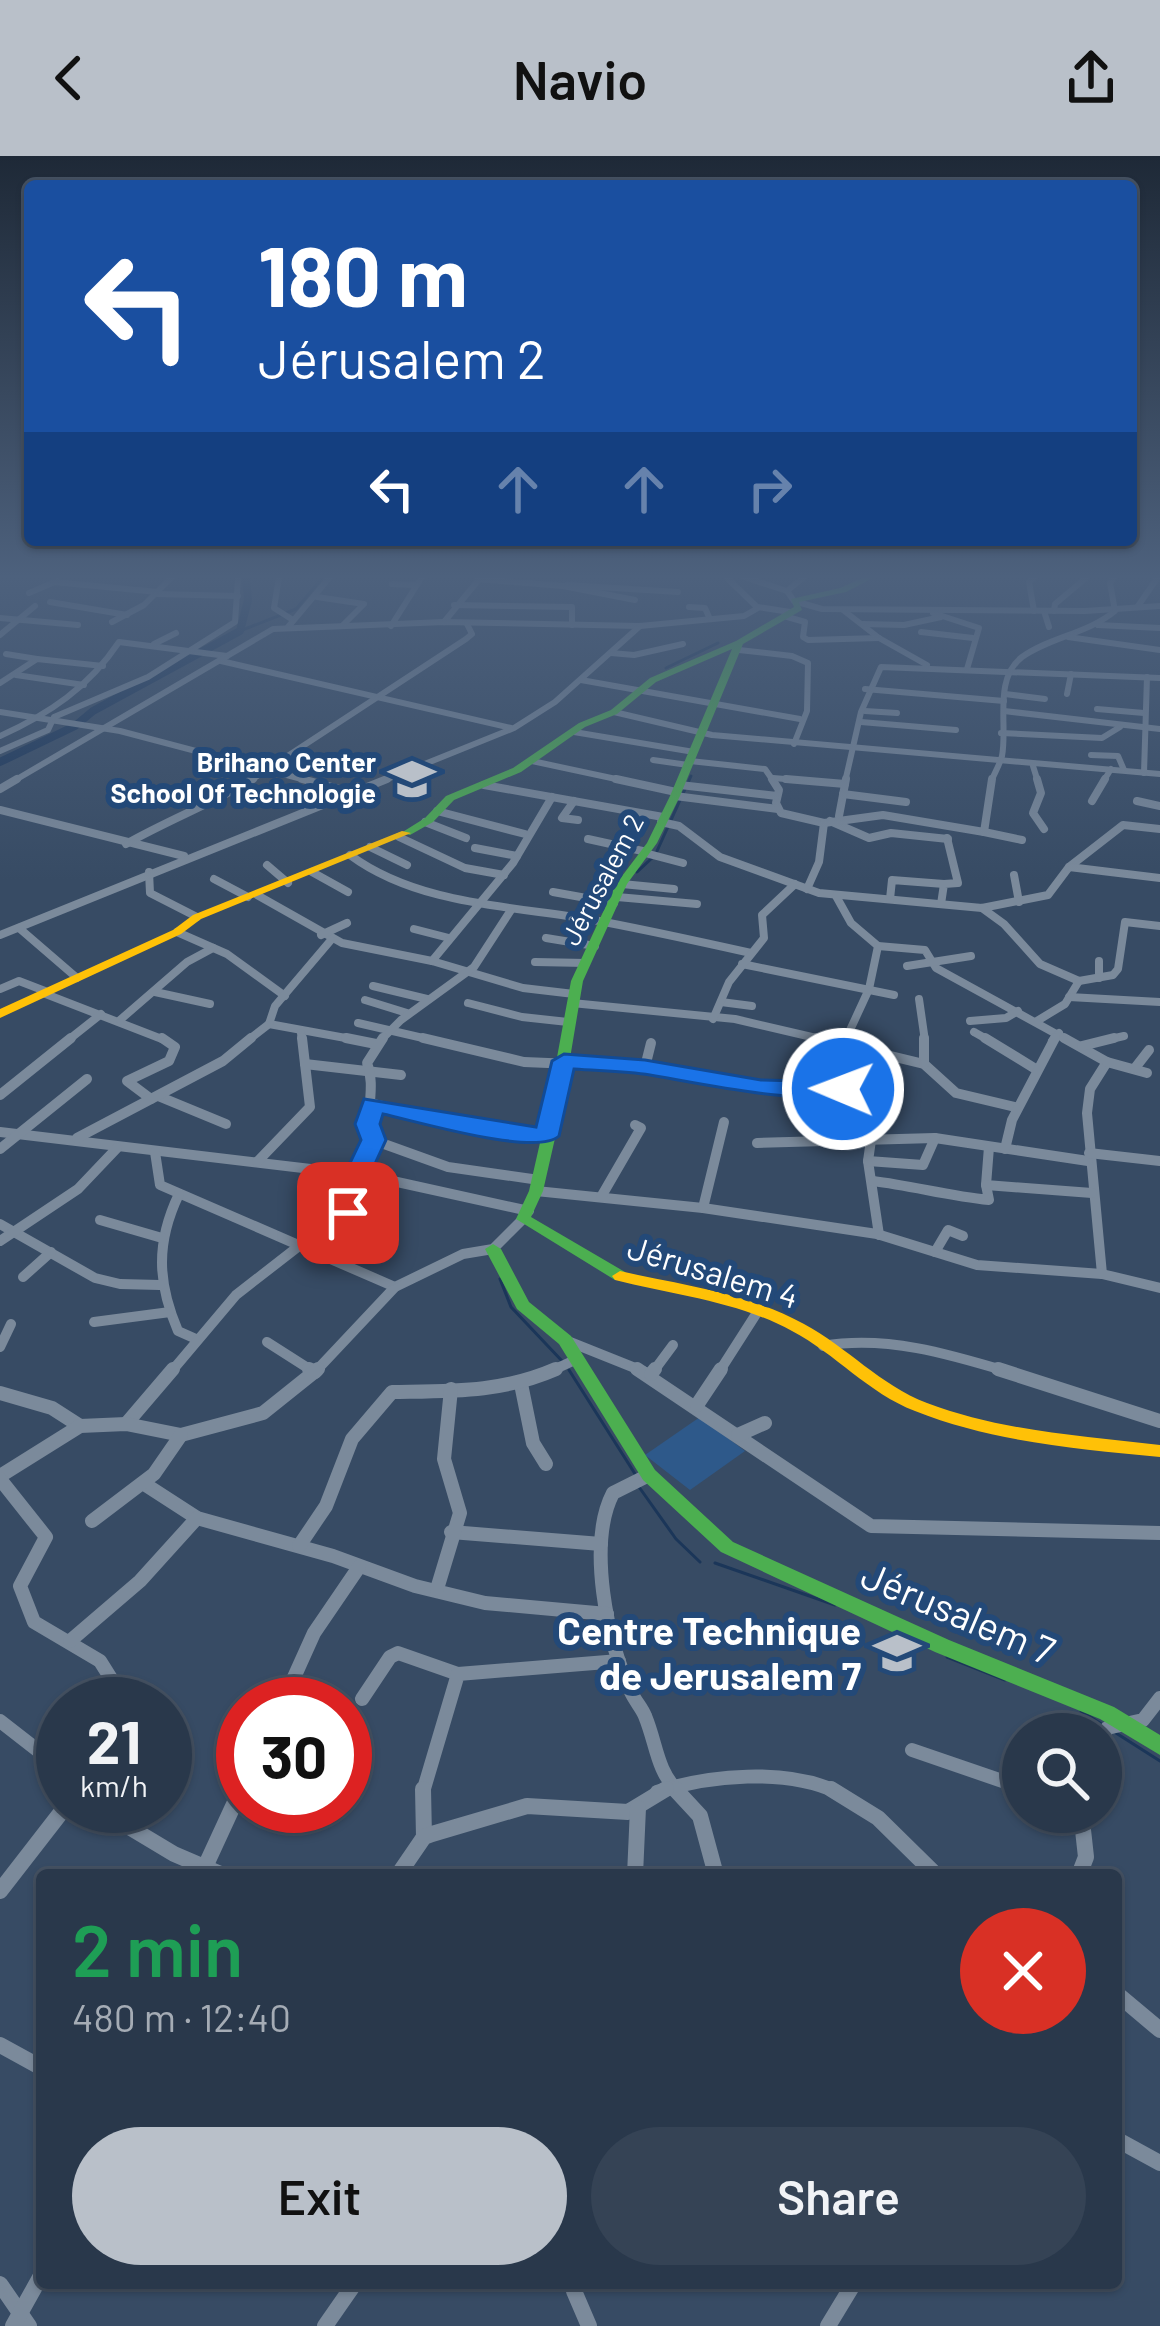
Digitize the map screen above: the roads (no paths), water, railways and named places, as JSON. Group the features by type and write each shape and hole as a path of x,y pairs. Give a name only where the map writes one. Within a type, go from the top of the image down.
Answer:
{"street":[{"path":"37,678 84,685"},
{"path":"0,736 39,718 91,678"},
{"path":"0,751 48,730 52,720 138,678"},
{"path":"0,789 191,678"},
{"path":"305,678 514,728"},
{"path":"126,844 169,819 199,811 270,769 404,678"},
{"path":"0,1014 177,932 197,917 399,837 450,798 532,761 614,712 659,678"},
{"name":"Jérusalem 2","path":"526,1215 564,1061 573,998 586,963 618,894 666,821 726,678"},
{"path":"794,744 807,711 808,678"},
{"path":"808,890 844,789 865,711 865,689 873,678"},
{"path":"984,832 991,782 1000,759 1008,678"},
{"path":"1067,694 1070,678"},
{"path":"2,928 19,928 514,728 581,680 800,719"},
{"path":"865,689 1004,702 1120,727 1160,729"},
{"path":"1144,773 1144,713 1155,698"},
{"path":"1004,702 1045,699"},
{"path":"1097,709 1144,713"},
{"path":"865,711 896,713"},
{"path":"0,712 108,730 350,792"},
{"path":"614,712 702,733 794,744 1160,774"},
{"path":"861,722 956,730"},
{"path":"1001,733 1102,738 1120,727"},
{"path":"574,732 691,759 757,766 773,778 906,802"},
{"path":"1091,755 1118,756 1124,770"},
{"path":"653,760 691,759"},
{"path":"532,761 831,820 946,823 1022,840"},
{"path":"1033,766 1041,793 1033,813 1044,829"},
{"path":"1092,801 1111,769"},
{"path":"773,778 778,809"},
{"path":"484,784 666,821 720,857 808,890 982,908 1048,895 1070,867 1123,825 1160,830"},
{"path":"677,791 778,796"},
{"path":"432,961 504,875 525,834 552,797"},
{"path":"574,801 562,818 578,820"},
{"path":"1137,801 1160,806"},
{"path":"0,810 188,857"},
{"path":"431,816 525,834"},
{"path":"431,816 466,838"},
{"path":"831,820 868,838 892,832 948,839"},
{"path":"890,899 892,880 958,883 946,823"},
{"path":"399,837 465,868 504,875"},
{"path":"588,839 683,862"},
{"path":"370,848 407,865"},
{"path":"476,848 517,856"},
{"path":"350,855 382,879 511,910 752,953"},
{"path":"267,865 288,883"},
{"path":"1070,867 1160,878"},
{"path":"149,872 150,893 197,917"},
{"path":"312,872 348,892"},
{"path":"1014,875 1019,902"},
{"path":"214,879 326,937 523,988 735,1019 924,1064 956,1093 1015,1107"},
{"path":"713,1019 742,964 764,938 762,915 795,884"},
{"path":"941,904 944,884"},
{"path":"618,894 674,889"},
{"path":"554,892 697,904"},
{"path":"836,896 851,923 878,946 925,950 931,962 1107,1062 1147,1073"},
{"path":"982,908 1004,924 1040,964 1078,981 1118,969 1125,922 1159,922"},
{"path":"318,1254 344,1222 356,1174 373,1140 367,1124 374,1082 368,1072 376,1044 407,1013 466,972 511,910"},
{"path":"77,1138 193,1079 269,1024 326,937 347,923"},
{"path":"19,928 77,977"},
{"path":"414,929 449,938"},
{"path":"177,932 213,948 285,996"},
{"path":"546,938 595,946"},
{"path":"878,946 871,961 869,989 838,1062 843,1089 871,1140 868,1161 879,1235"},
{"path":"120,1020 188,962 213,948"},
{"path":"907,966 971,956"},
{"path":"1099,961 1099,978"},
{"path":"535,962 586,963"},
{"path":"742,964 894,995"},
{"path":"0,989 19,981 175,1047 169,1061 128,1081 154,1097 226,1124"},
{"path":"1037,1021 1069,997 1078,981"},
{"path":"373,986 427,999"},
{"path":"155,992 210,1004"},
{"path":"1069,997 1160,1002"},
{"path":"920,999 917,1022 927,1048 924,1064"},
{"path":"365,1000 407,1013"},
{"path":"721,1002 752,1006"},
{"path":"467,1003 568,1022"},
{"path":"1018,1011 972,1026 1034,1068"},
{"path":"0,1095 101,1014"},
{"path":"358,1023 524,1062 645,1067 761,1087 871,1087 879,1096"},
{"path":"269,1024 376,1044"},
{"path":"257,1162 310,1107 301,1033"},
{"path":"1005,1149 1015,1107 1030,1088 1034,1068 1059,1033"},
{"path":"1082,1046 1124,1036"},
{"path":"645,1067 651,1043"},
{"path":"1135,1068 1149,1050"},
{"path":"169,1061 193,1079"},
{"path":"1102,1274 1089,1157 1090,1089 1107,1062"},
{"path":"305,1064 401,1075"},
{"path":"0,1149 87,1079"},
{"path":"373,1104 490,1130 546,1136"},
{"path":"704,1208 724,1122"},
{"path":"602,1197 641,1128 635,1126"},
{"path":"0,1132 356,1174 526,1215"},
{"path":"757,1142 935,1138 1005,1149 1160,1161"},
{"path":"868,1161 923,1165 935,1138"},
{"path":"373,1140 448,1167 537,1185 879,1235 1009,1270 1102,1274 1160,1288"},
{"path":"873,1181 911,1186 922,1193 989,1200 989,1147"},
{"path":"5,1238 62,1203 97,1174 117,1148"},
{"path":"155,1152 160,1185 242,1216 395,1287"},
{"path":"986,1185 1092,1193"},
{"path":"179,1194 156,1263 178,1331 196,1339"},
{"path":"118,1677 70,1641 34,1622 23,1599 22,1576 46,1537 0,1478 80,1426 126,1424 181,1435 263,1413 315,1372 395,1287 452,1258 493,1249 526,1215"},
{"name":"Jérusalem 4","path":"526,1215 609,1273 758,1311 796,1326 916,1406 1019,1436 1160,1451"},
{"path":"100,1220 162,1238"},
{"path":"0,1224 5,1238"},
{"path":"935,1252 948,1231 963,1236"},
{"path":"5,1238 51,1252 93,1281 160,1285"},
{"path":"126,1424 236,1294 299,1246"},
{"path":"493,1249 523,1305 565,1340 650,1474 613,1493 605,1508 602,1544 607,1614 619,1661 644,1715 661,1774 700,1816 714,1869"},
{"path":"23,1276 51,1252"},
{"path":"697,1406 758,1311"},
{"path":"94,1322 170,1312"},
{"path":"0,1346 11,1324"},
{"path":"565,1340 651,1374 871,1526 1160,1533"},
{"path":"823,1346 847,1340 984,1363 1160,1421"},
{"path":"267,1342 315,1372"},
{"path":"651,1374 673,1345"},
{"path":"299,1546 332,1493 352,1439 392,1392 487,1391 521,1384 577,1359"},
{"path":"521,1384 533,1443 546,1464"},
{"path":"437,1589 460,1513 444,1459 451,1389"},
{"path":"2,1395 38,1402 70,1416 80,1426"},
{"path":"738,1435 765,1423"},
{"path":"92,1521 146,1485 166,1464 181,1435"},
{"name":"Jérusalem 7","path":"650,1474 727,1547 777,1574 874,1611 942,1646 1129,1726 1160,1746"},
{"path":"146,1485 197,1518 485,1603 607,1614"},
{"path":"70,1641 152,1570 197,1518"},
{"path":"451,1532 509,1532 524,1539 602,1544"},
{"path":"294,1677 314,1633 359,1567"},
{"path":"372,1684 398,1653 458,1674 619,1661"},
{"path":"402,1869 424,1837 423,1785 458,1674"},
{"path":"1122,1727 1143,1720 1160,1697"},
{"path":"0,1721 36,1749"},
{"path":"912,1750 1002,1781"},
{"path":"424,1837 527,1807 628,1812 658,1791 674,1787 805,1780 848,1797 883,1822 930,1869"},
{"path":"635,1869 638,1808"},
{"path":"3,1882 44,1833"},
{"path":"144,1833 210,1869"},
{"path":"206,1867 221,1833"},
{"path":"1082,1869 1087,1857 1084,1833"},
{"path":"1122,1999 1160,2030"},
{"path":"0,2045 36,2065"},
{"path":"1122,2142 1160,2163"},
{"path":"0,2284 21,2322"},
{"path":"21,2322 36,2288"},
{"path":"326,2326 351,2289"},
{"path":"828,2326 846,2289"},
{"path":"574,2291 590,2326"}],"waterway":[{"path":"0,762 75,726 153,678"},
{"path":"657,851 691,776"},
{"path":"637,872 652,858"},
{"path":"500,1279 511,1307 563,1362"},
{"path":"569,1370 637,1477"},
{"path":"639,1487 676,1539 700,1562"},
{"path":"715,1563 835,1605"},
{"path":"947,1657 1005,1680"},
{"path":"1122,1737 1160,1761"}],"place":[{"name":"Brihano Center School Of Technologie","path":"412,779"},
{"name":"Centre Technique de Jerusalem 7","path":"897,1653"}]}
